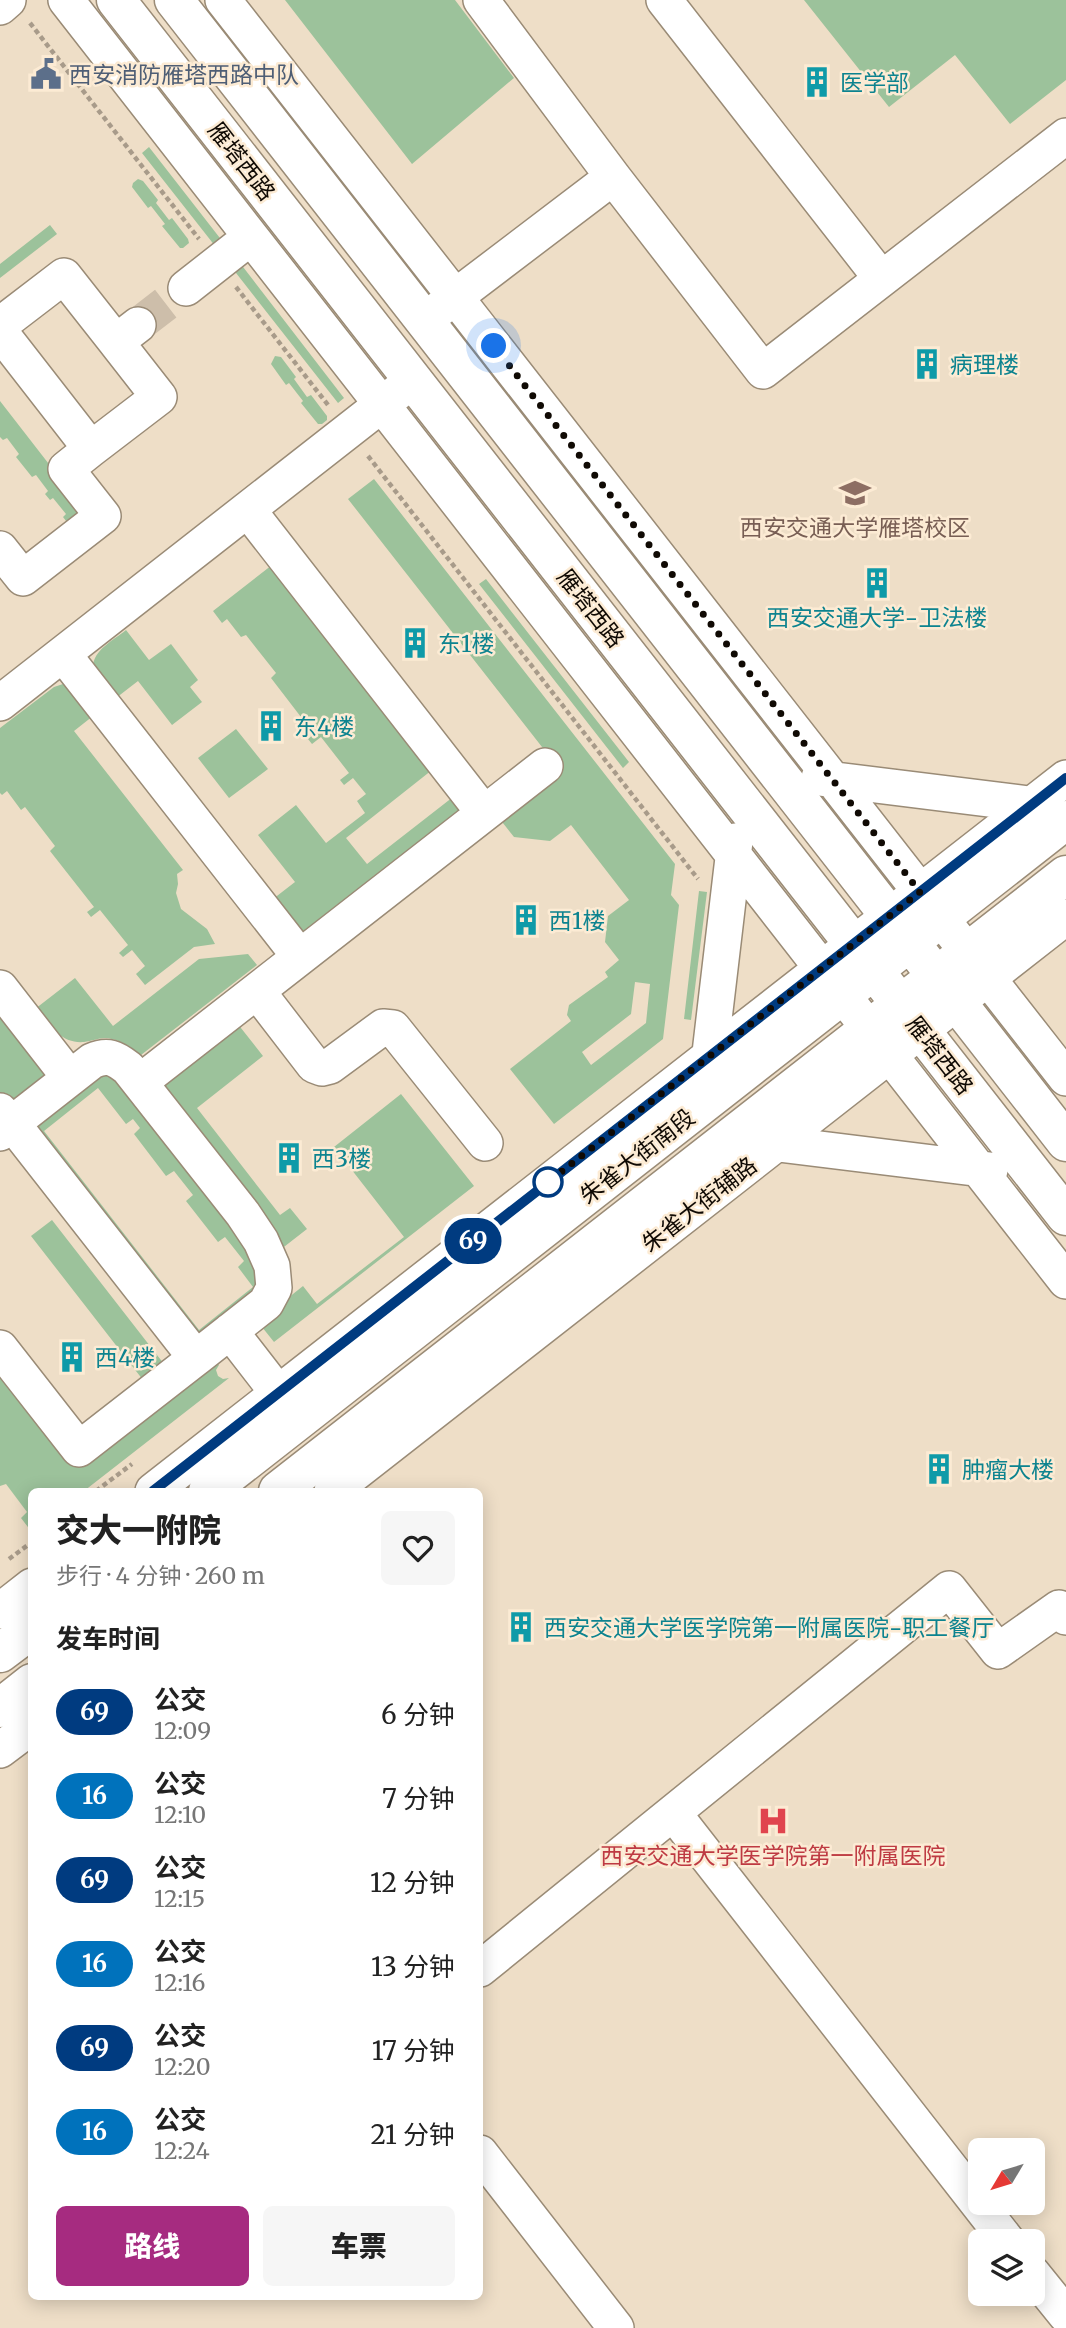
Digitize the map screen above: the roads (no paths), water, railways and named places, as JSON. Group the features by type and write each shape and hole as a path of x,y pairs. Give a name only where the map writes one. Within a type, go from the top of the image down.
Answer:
{"main road":[{"name":"雁塔西路","path":"116,0 1066,1216"},
{"name":"雁塔西路","path":"174,0 1066,1142"},
{"name":"朱雀大街南段","path":"212,1488 703,1104 833,981 930,905 1066,820"},
{"name":"朱雀大街南段","path":"282,1488 730,1138 880,1042 978,965 1066,875"},
{"path":"0,1653 28,1632"},
{"path":"0,1708 28,1687"}],"street":[{"path":"66,0 1066,1281"},
{"path":"223,0 1066,1078"},
{"path":"481,0 763,371 1066,136"},
{"path":"664,0 881,278"},
{"path":"425,321 613,177"},
{"path":"186,288 251,237"},
{"path":"0,326 64,276 127,334 159,397 66,469 103,516 23,579 0,549"},
{"path":"0,332 91,449"},
{"path":"0,704 413,381"},
{"path":"248,510 484,813"},
{"path":"63,654 300,957"},
{"path":"140,1082 545,766"},
{"path":"778,773 1066,809"},
{"path":"930,905 1032,805 1066,778"},
{"path":"703,1104 740,799"},
{"path":"978,965 1066,917"},
{"path":"157,1488 709,1056 833,981"},
{"path":"0,988 70,1078"},
{"path":"257,991 319,1068 330,1066 378,1029 393,1028 485,1143"},
{"name":"朱雀大街辅路","path":"336,1488 777,1143 880,1042"},
{"path":"0,1348 79,1449 266,1303 275,1288 272,1266 261,1241 243,1214 140,1082 116,1059 104,1055 4,1122 196,1357"},
{"path":"730,1138 1034,1175"},
{"path":"230,1331 278,1393"},
{"path":"0,1611 28,1589"},
{"path":"483,1967 949,1589 998,1651 1059,1608 1066,1617"},
{"path":"0,1750 28,1729"},
{"path":"674,1814 999,2229"},
{"path":"483,2157 615,2328"},
{"path":"1045,2289 1066,2315"}],"tunnel":[{"path":"138,325 186,288"}],"place":[{"name":"西安消防雁塔西路中队","path":"46,74"},
{"name":"医学部","path":"817,82"},
{"name":"病理楼","path":"927,364"},
{"name":"西安交通大学雁塔校区","path":"855,493"},
{"name":"西安交通大学-卫法楼","path":"877,583"},
{"name":"东1楼","path":"415,643"},
{"name":"东4楼","path":"271,726"},
{"name":"西1楼","path":"526,920"},
{"name":"西3楼","path":"289,1158"},
{"name":"西4楼","path":"72,1357"},
{"name":"肿瘤大楼","path":"939,1469"},
{"name":"西安交通大学医学院第一附属医院-职工餐厅","path":"521,1627"},
{"name":"西安交通大学医学院第一附属医院","path":"773,1821"}]}
